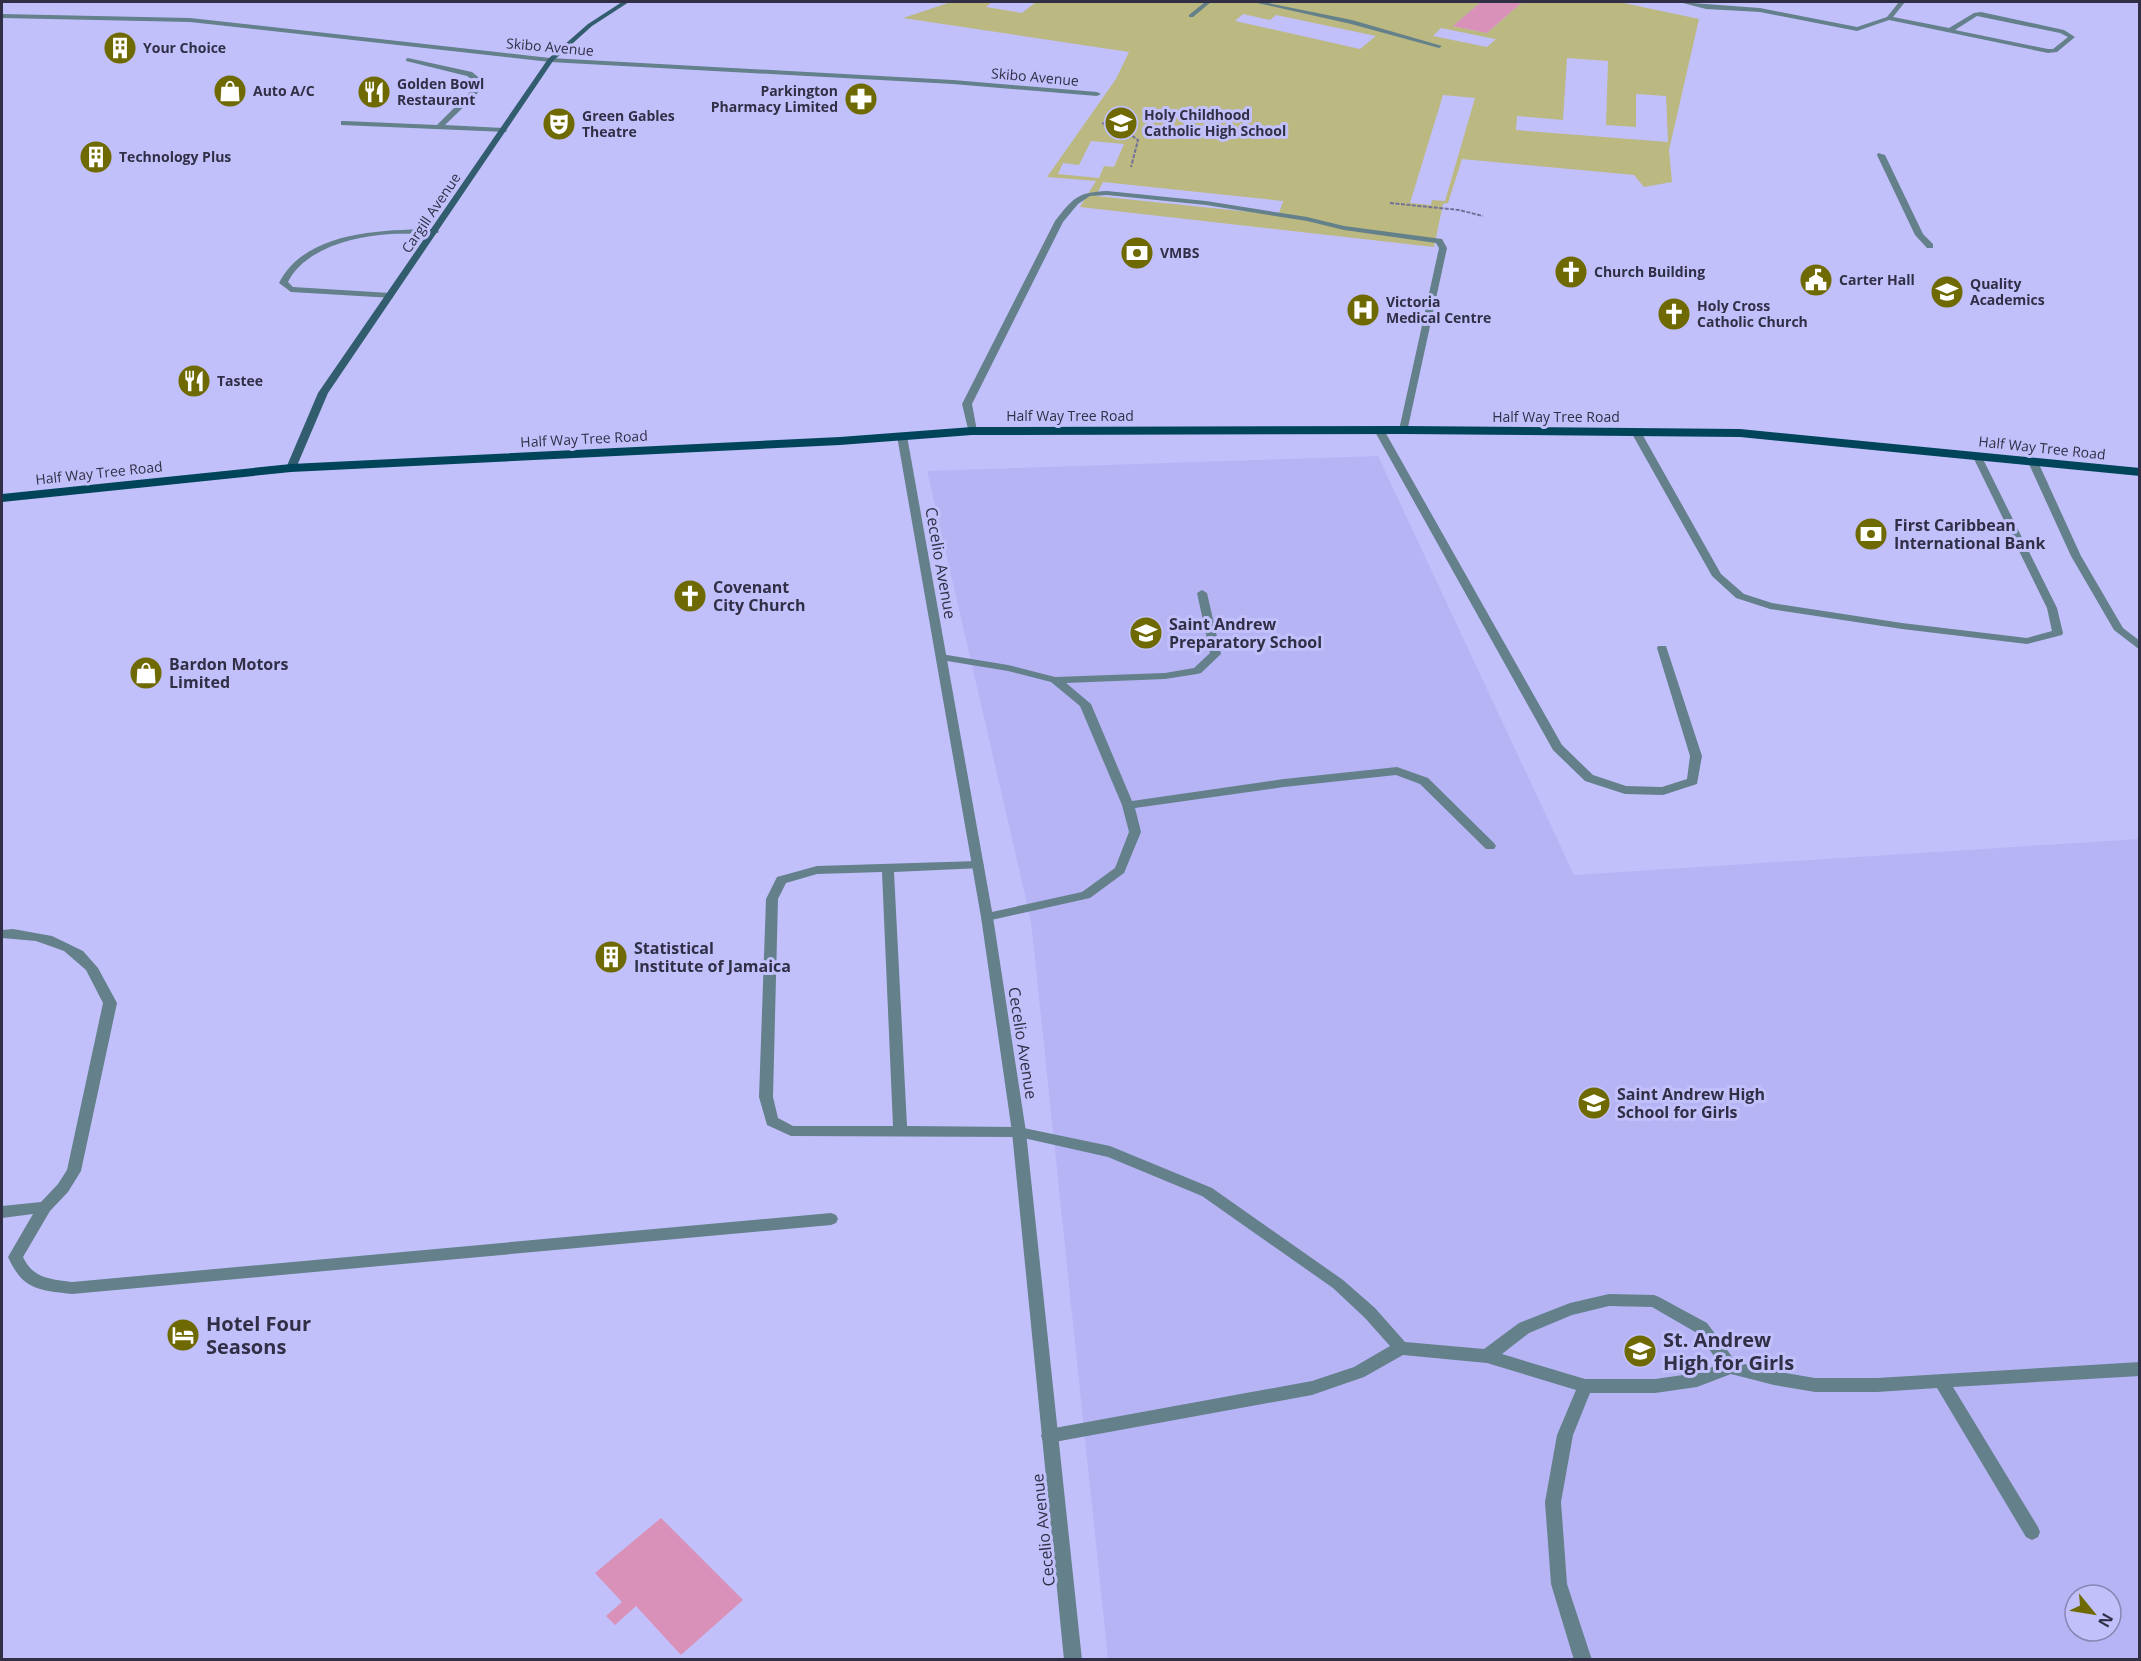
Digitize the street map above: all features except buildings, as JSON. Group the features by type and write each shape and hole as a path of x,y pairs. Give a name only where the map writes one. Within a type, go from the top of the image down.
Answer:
{"main road":[{"name":"Cargill Avenue","path":"291,468 323,393 550,60 590,25 626,2"},
{"name":"Half Way Tree Road","path":"2,498 291,468 972,431 1404,430 1740,433 2139,472"}],"street":[{"path":"1191,16 1208,2"},
{"path":"1256,2 1352,22 1439,46"},
{"path":"1682,2 1706,7 1760,10 1857,29 1889,18 2048,51 2055,51 2072,37 2062,31 1981,14 1976,14 1952,30"},
{"path":"1889,18 1902,2"},
{"name":"Skibo Avenue","path":"2,16 190,20 550,60 954,82 1097,94"},
{"path":"408,60 469,74 479,81 474,92 438,127"},
{"path":"344,123 503,130"},
{"path":"1881,155 1919,235 1930,246"},
{"path":"972,431 967,404 1059,221 1075,202 1088,194 1107,193 1206,203 1307,219 1344,228 1439,241 1443,248 1404,430"},
{"path":"390,296 291,289 284,283 287,271 306,255 366,234 435,231"},
{"path":"1379,430 1557,747 1589,778 1625,790 1663,791 1693,781 1696,756 1662,648"},
{"path":"1636,432 1717,576 1740,596 1770,606 1902,626 2027,641 2058,633 2052,608 1978,457"},
{"name":"Cecelio Avenue","path":"902,436 987,917 1020,1132 1073,1659"},
{"path":"2033,462 2076,556 2118,630 2139,647"},
{"path":"941,657 1008,668 1055,680 1165,676 1197,671 1216,654 1202,593"},
{"path":"987,917 1086,895 1120,870 1135,832 1128,805 1084,704 1055,680"},
{"path":"1128,805 1284,783 1396,771 1424,781 1490,846"},
{"path":"978,865 817,870 781,880 772,900 766,1097 772,1121 791,1131 1020,1132 1110,1152 1206,1192 1338,1284 1371,1313 1401,1348"},
{"path":"888,868 900,1131"},
{"path":"2,934 24,933 64,944 88,963 110,1003 75,1171 45,1207 15,1257 21,1272 39,1283 72,1288 831,1218"},
{"path":"2,1212 45,1207"},
{"path":"1487,1356 1524,1328 1570,1309 1609,1300 1654,1301 1702,1328 1731,1367"},
{"path":"1049,1436 1312,1388 1359,1372 1401,1348 1487,1356 1585,1386 1655,1386 1697,1380 1731,1367 1815,1385 1877,1385 2139,1369"},
{"path":"1941,1381 2032,1532"},
{"path":"1583,1659 1560,1584 1553,1502 1565,1436 1585,1386"}],"path":[{"path":"1102,123 1124,130 1138,140 1130,174 1107,193"}],"shaded area":[{"name":"Holy Childhood Catholic High School","path":"951,2 992,2 986,7 1022,13 1036,2 1481,2 1453,26 1487,33 1522,2 1619,2 1699,19 1669,150 1672,182 1644,187 1634,175 1462,159 1448,203 1443,204 1434,247 1080,207 1096,181 1047,177 1116,79 1129,52 903,18","holes":["1243,14 1270,20 1276,15 1376,36 1360,49 1235,21","1441,28 1496,39 1487,47 1433,36","1567,58 1608,61 1606,125 1636,127 1636,94 1666,96 1668,142 1516,130 1517,116 1563,120","1443,95 1475,98 1445,201 1432,200 1431,205 1410,203","1091,141 1124,144 1114,167 1104,166 1099,178 1058,174 1063,163 1079,165","1103,182 1283,201 1278,215 1096,196"]},
{"path":"1481,2 1522,2 1487,33 1453,26"},
{"name":"Saint Andrew High School for Girls","path":"1378,456 1574,875 2139,839 2139,1659 1108,1659 1031,921 927,471"},
{"path":"661,1518 743,1600 681,1655 636,1606 615,1625 606,1616 622,1602 595,1573"}],"place":[{"name":"Your Choice","path":"120,48"},
{"name":"Auto A/C","path":"230,91"},
{"name":"Golden Bowl Restaurant","path":"374,92"},
{"name":"Parkington Pharmacy Limited","path":"861,99"},
{"name":"Holy Childhood Catholic High School","path":"1121,123"},
{"name":"Green Gables Theatre","path":"559,124"},
{"name":"Technology Plus","path":"96,157"},
{"name":"VMBS","path":"1137,253"},
{"name":"Church Building","path":"1571,272"},
{"name":"Carter Hall","path":"1816,280"},
{"name":"Quality Academics","path":"1947,292"},
{"name":"Victoria Medical Centre","path":"1363,310"},
{"name":"Holy Cross Catholic Church","path":"1674,314"},
{"name":"Tastee","path":"194,381"},
{"name":"First Caribbean International Bank","path":"1871,534"},
{"name":"Covenant City Church","path":"690,596"},
{"name":"Saint Andrew Preparatory School","path":"1146,633"},
{"name":"Bardon Motors Limited","path":"146,673"},
{"name":"Statistical Institute of Jamaica","path":"611,957"},
{"name":"Saint Andrew High School for Girls","path":"1594,1103"},
{"name":"Hotel Four Seasons","path":"183,1335"},
{"name":"St. Andrew High for Girls","path":"1640,1351"}]}
